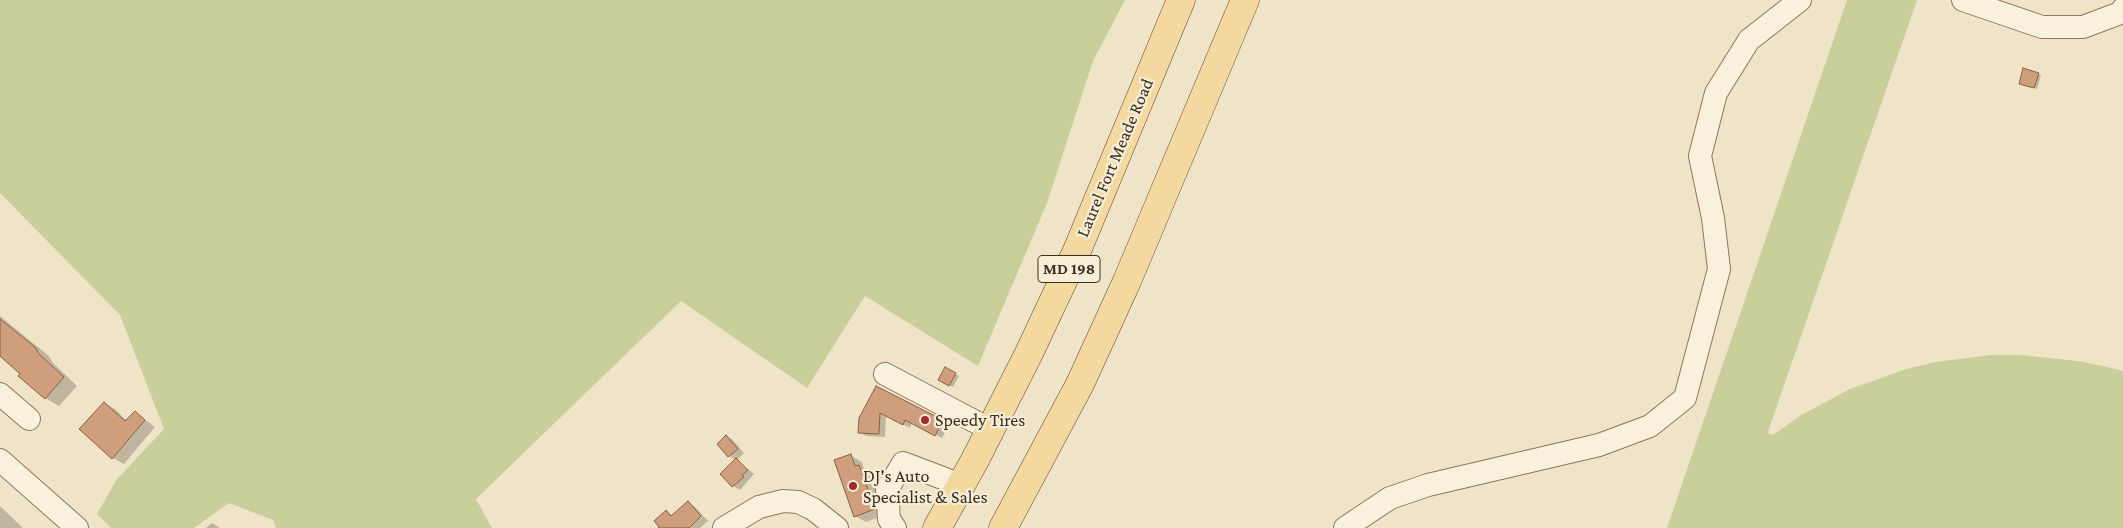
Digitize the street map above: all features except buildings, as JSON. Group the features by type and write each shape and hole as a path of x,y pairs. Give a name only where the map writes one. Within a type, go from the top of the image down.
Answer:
{"main road":[{"name":"Laurel Fort Meade Road","path":"937,528 1029,353 1076,253 1181,0"},
{"name":"MD 198","path":"1003,528 1080,384 1123,290 1245,0"}],"street":[{"path":"1345,528 1390,498 1428,485 1600,445 1650,426 1685,398 1719,268 1713,218 1700,156 1716,93 1750,40 1800,0"},
{"path":"1963,0 2042,27 2083,27 2120,12 2123,9"},
{"path":"885,374 990,430"},
{"path":"0,394 29,419"},
{"path":"0,460 76,528"},
{"path":"895,528 889,519 888,490 903,463 961,485"},
{"path":"724,528 759,507 784,501 798,502 813,509 837,528"}],"green space":[{"path":"0,0 1125,0 1093,61 1047,203 978,366 865,296 807,388 681,301 476,499 492,528 276,528 273,520 229,503 194,528 111,528 97,514 117,479 164,429 120,315 0,193"},
{"path":"1847,0 1917,0 1768,432 1769,434 1773,435 1801,415 1850,389 1906,369 1935,362 1991,355 2021,355 2079,361 2123,371 2123,528 1667,528"}],"place":[{"name":"Speedy Tires","path":"925,420"},
{"name":"DJ's Auto Specialist & Sales","path":"853,486"}]}
